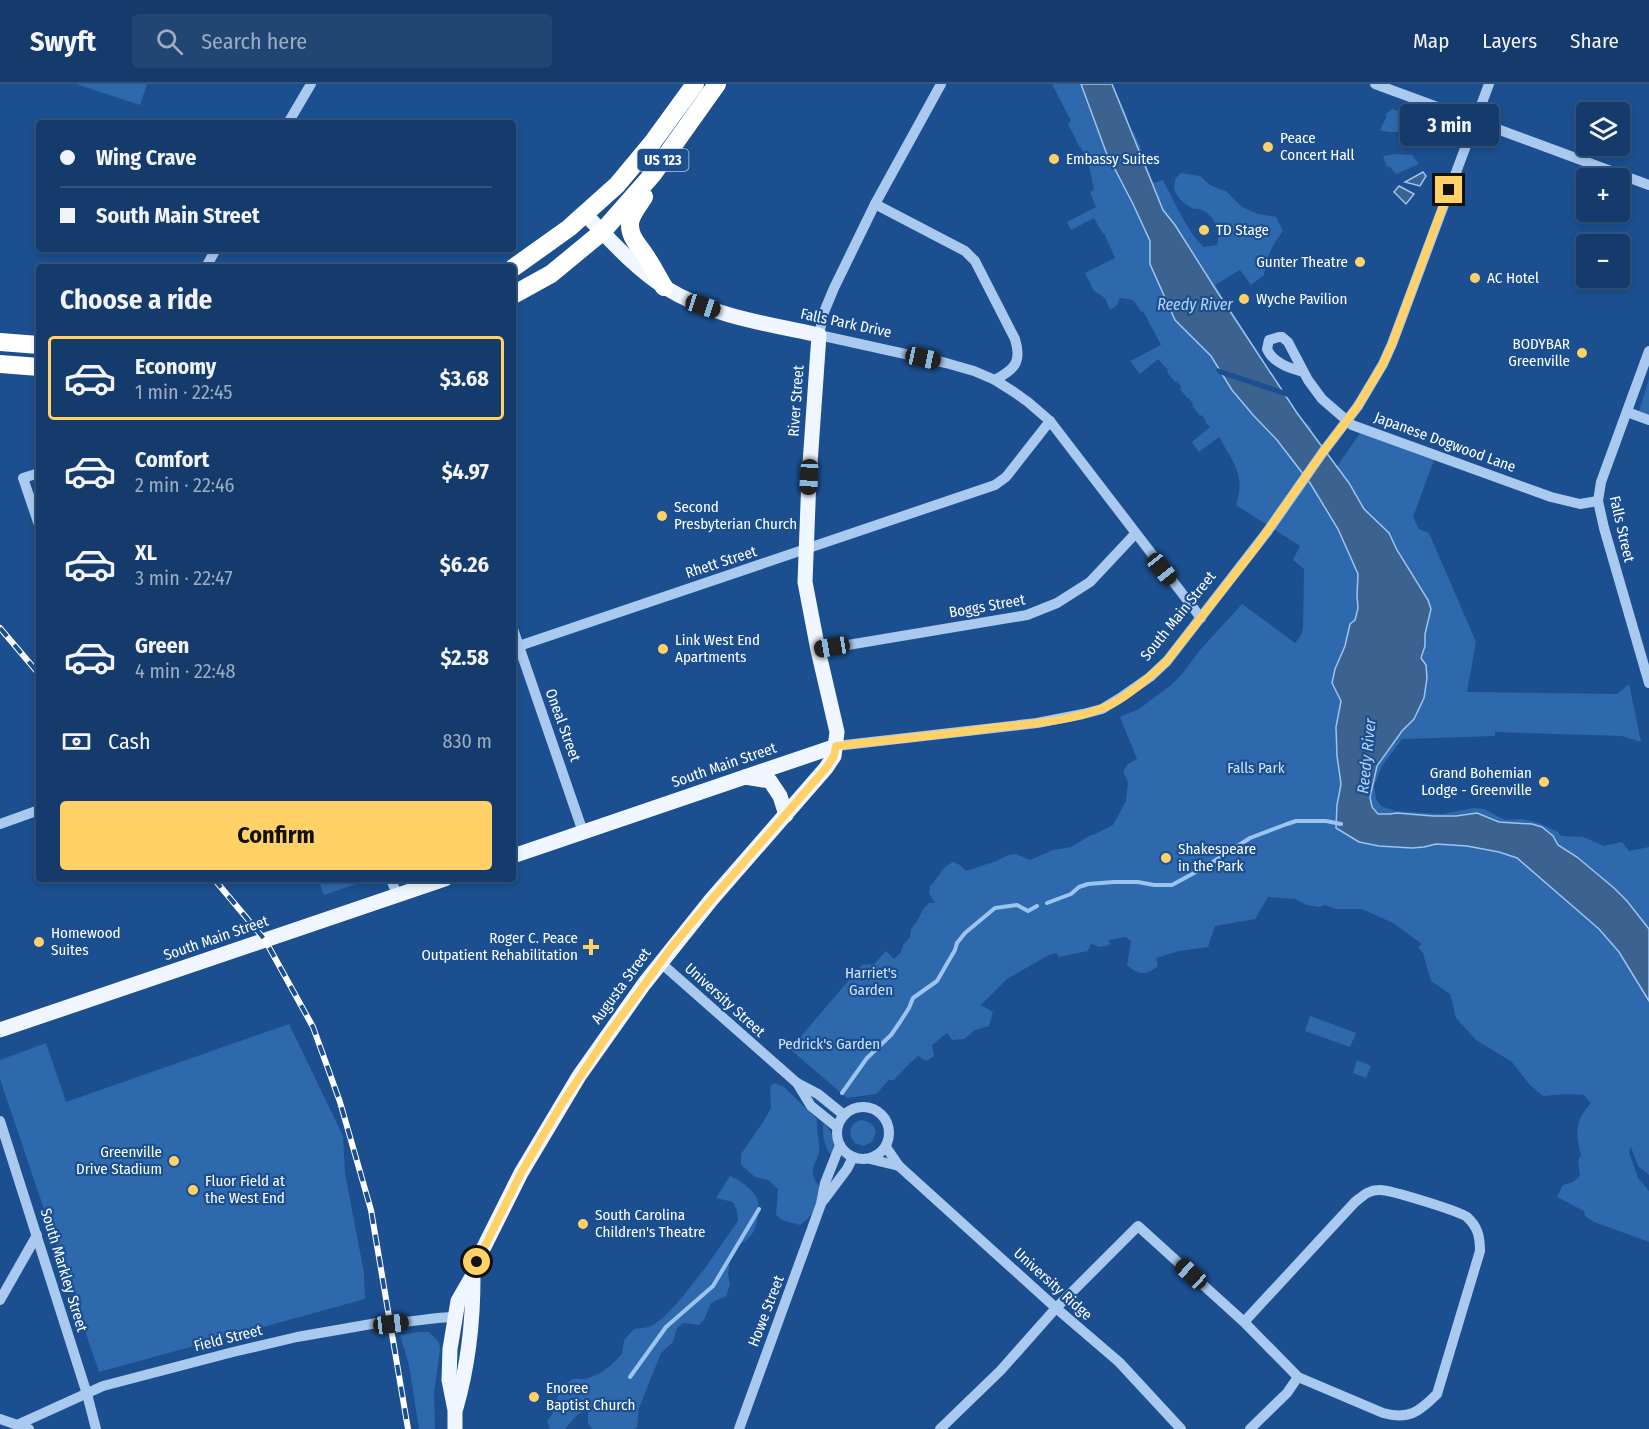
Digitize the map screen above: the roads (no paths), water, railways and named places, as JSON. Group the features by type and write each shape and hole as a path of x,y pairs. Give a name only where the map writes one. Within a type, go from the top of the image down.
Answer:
{"highway":[{"name":"US 123","path":"516,266 569,228 617,185 652,143 695,84"},
{"name":"US 123","path":"516,293 551,274 602,232 653,174 717,84"},
{"path":"653,174 644,197 630,222 634,240 664,287"},
{"path":"0,342 36,345"},
{"path":"0,364 36,367"}],"main road":[{"name":"Falls Park Drive","path":"585,214 637,267 664,287 703,306 725,313 819,335"},
{"name":"River Street","path":"819,335 806,582 818,650 837,732 836,746"},
{"name":"South Main Street","path":"516,855 836,746"},
{"name":"Augusta Street","path":"455,1429 455,1410 449,1380 450,1349 458,1300 473,1275 483,1249 521,1173 552,1120 607,1036 711,900 826,768 834,756 836,746"},
{"path":"743,776 770,781 780,796 786,815"},
{"name":"South Main Street","path":"0,1030 436,882"},
{"name":"Augusta Street","path":"455,1410 464,1381 473,1302 473,1275"}],"street":[{"path":"290,120 311,84"},
{"name":"River Street","path":"819,335 824,312 834,288 875,204 941,84"},
{"path":"1375,84 1649,185"},
{"name":"South Main Street","path":"836,746 1036,723 1102,709 1150,677 1167,661 1267,532 1358,406 1383,364 1489,84"},
{"path":"875,204 971,256 1015,339 1018,350 1014,366 1009,372 995,380"},
{"name":"Falls Park Drive","path":"819,335 974,371 995,380 1028,402 1050,421 1201,618"},
{"name":"Falls Street","path":"1649,351 1601,482 1598,501 1649,683"},
{"name":"Japanese Dogwood Lane","path":"1303,372 1322,399 1352,425 1551,497 1580,504 1598,501"},
{"path":"1627,412 1649,420"},
{"name":"Rhett Street","path":"516,647 995,486 1006,477 1050,421"},
{"path":"36,474 23,478 36,516"},
{"name":"Boggs Street","path":"818,650 1027,615 1057,603 1090,582 1135,534"},
{"name":"Oneal Street","path":"516,647 583,832"},
{"path":"0,824 36,811"},
{"path":"393,882 397,895"},
{"name":"University Street","path":"661,963 796,1083 818,1094 844,1115"},
{"name":"University Street","path":"796,1083 811,1106 837,1127"},
{"path":"861,1107 871,1108 881,1114 889,1128 886,1147 870,1159 853,1157 845,1152 838,1140 837,1127 844,1115 861,1107"},
{"name":"South Markley Street","path":"0,1121 87,1394 96,1429"},
{"name":"Howe Street","path":"739,1429 821,1204 825,1184 840,1145"},
{"name":"University Ridge","path":"886,1147 899,1166 1119,1362 1182,1429"},
{"name":"Howe Street","path":"821,1204 853,1157"},
{"name":"University Ridge","path":"870,1159 899,1166"},
{"path":"940,1429 1001,1370 1056,1308 1138,1226 1245,1322 1298,1377 1396,1417 1408,1415 1423,1408 1437,1394 1480,1251 1480,1235 1465,1215 1392,1191 1367,1192 1355,1202 1245,1322"},
{"path":"0,1300 37,1235"},
{"name":"Field Street","path":"17,1425 103,1386 233,1352 377,1323 391,1324 455,1317"},
{"path":"1250,1429 1287,1393 1298,1377"},
{"path":"0,1419 29,1429"}],"water":[{"name":"Reedy River","path":"1081,84 1112,84 1163,210 1297,413 1349,483 1364,509 1389,533 1428,600 1431,609 1421,658 1426,665 1427,678 1424,698 1414,719 1402,731 1377,766 1370,797 1372,807 1378,814 1456,816 1477,813 1499,822 1532,824 1542,827 1553,836 1558,845 1577,857 1614,888 1649,929 1649,1001 1619,952 1599,929 1517,858 1467,846 1436,844 1412,848 1379,846 1359,842 1336,828 1341,784 1336,727 1341,701 1332,683 1350,624 1355,620 1358,608 1358,574 1338,529 1310,483 1277,440 1232,390 1211,356 1175,320 1150,264 1150,241 1106,152"},
{"path":"1423,172 1426,176 1420,186 1405,182"},
{"path":"1399,186 1414,194 1406,204 1394,192"}],"waterway":[{"path":"1047,903 1071,894 1079,887 1088,884 1138,882 1172,885 1250,838 1287,824 1296,821 1326,821 1341,824"},
{"path":"842,1093 867,1058 891,1035 913,998 937,981 957,943 965,933 995,908 1017,905 1028,911 1037,906"},
{"path":"630,1377 666,1327 713,1286 759,1209"}],"railway":[{"path":"0,628 36,670"},
{"path":"217,882 265,940 313,1027 340,1102 371,1210 408,1429"}],"place":[{"name":"Peace Concert Hall","path":"1268,147"},
{"name":"Embassy Suites","path":"1054,159"},
{"name":"TD Stage","path":"1204,230"},
{"name":"Gunter Theatre","path":"1360,262"},
{"name":"AC Hotel","path":"1475,278"},
{"name":"Wyche Pavilion","path":"1244,299"},
{"name":"BODYBAR Greenville","path":"1582,353"},
{"name":"Second Presbyterian Church","path":"662,516"},
{"name":"Link West End Apartments","path":"663,649"},
{"name":"Grand Bohemian Lodge - Greenville","path":"1544,782"},
{"name":"Shakespeare in the Park","path":"1166,858"},
{"name":"Homewood Suites","path":"39,942"},
{"name":"Roger C. Peace Outpatient Rehabilitation","path":"591,947"},
{"name":"Greenville Drive Stadium","path":"174,1161"},
{"name":"Fluor Field at the West End","path":"193,1190"},
{"name":"South Carolina Children's Theatre","path":"583,1224"},
{"name":"Enoree Baptist Church","path":"534,1397"}],"park label":[{"name":"Falls Park","path":"1256,768"},
{"name":"Harriet's Garden","path":"871,982"},
{"name":"Pedrick's Garden","path":"829,1044"}]}
